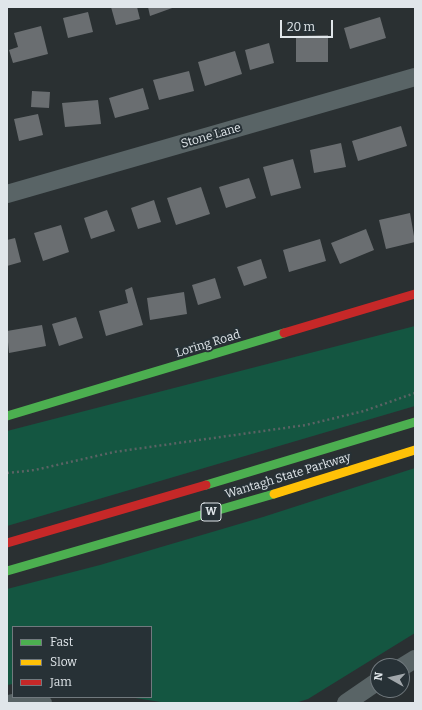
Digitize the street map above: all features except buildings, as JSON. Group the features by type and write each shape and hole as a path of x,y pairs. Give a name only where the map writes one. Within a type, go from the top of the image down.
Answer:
{"main road":[{"name":"Loring Road","path":"7,416 415,294"},
{"name":"Wantagh State Parkway","path":"7,543 230,479 415,422"},
{"name":"Wantagh State Parkway","path":"7,571 300,486 415,450"}],"street":[{"name":"Stone Lane","path":"7,194 415,77"},
{"path":"346,703 370,686"},
{"path":"12,703 43,703"}],"path":[{"path":"7,472 35,470 114,452 306,425 364,410 415,393"}],"green space":[{"path":"415,326 415,406 7,526 7,431"},
{"path":"415,468 415,633 374,658 370,658 370,661 308,699 295,703 167,703 135,698 152,698 152,626 12,626 12,684 7,685 7,589 100,565 263,517"}],"traffic: fast":[{"path":"7,416 284,333"},
{"path":"206,485 415,422"},
{"path":"7,571 274,494"}],"traffic: slow":[{"path":"274,494 415,450"}],"traffic: jam":[{"path":"284,333 415,294"},
{"path":"7,543 206,485"}]}
